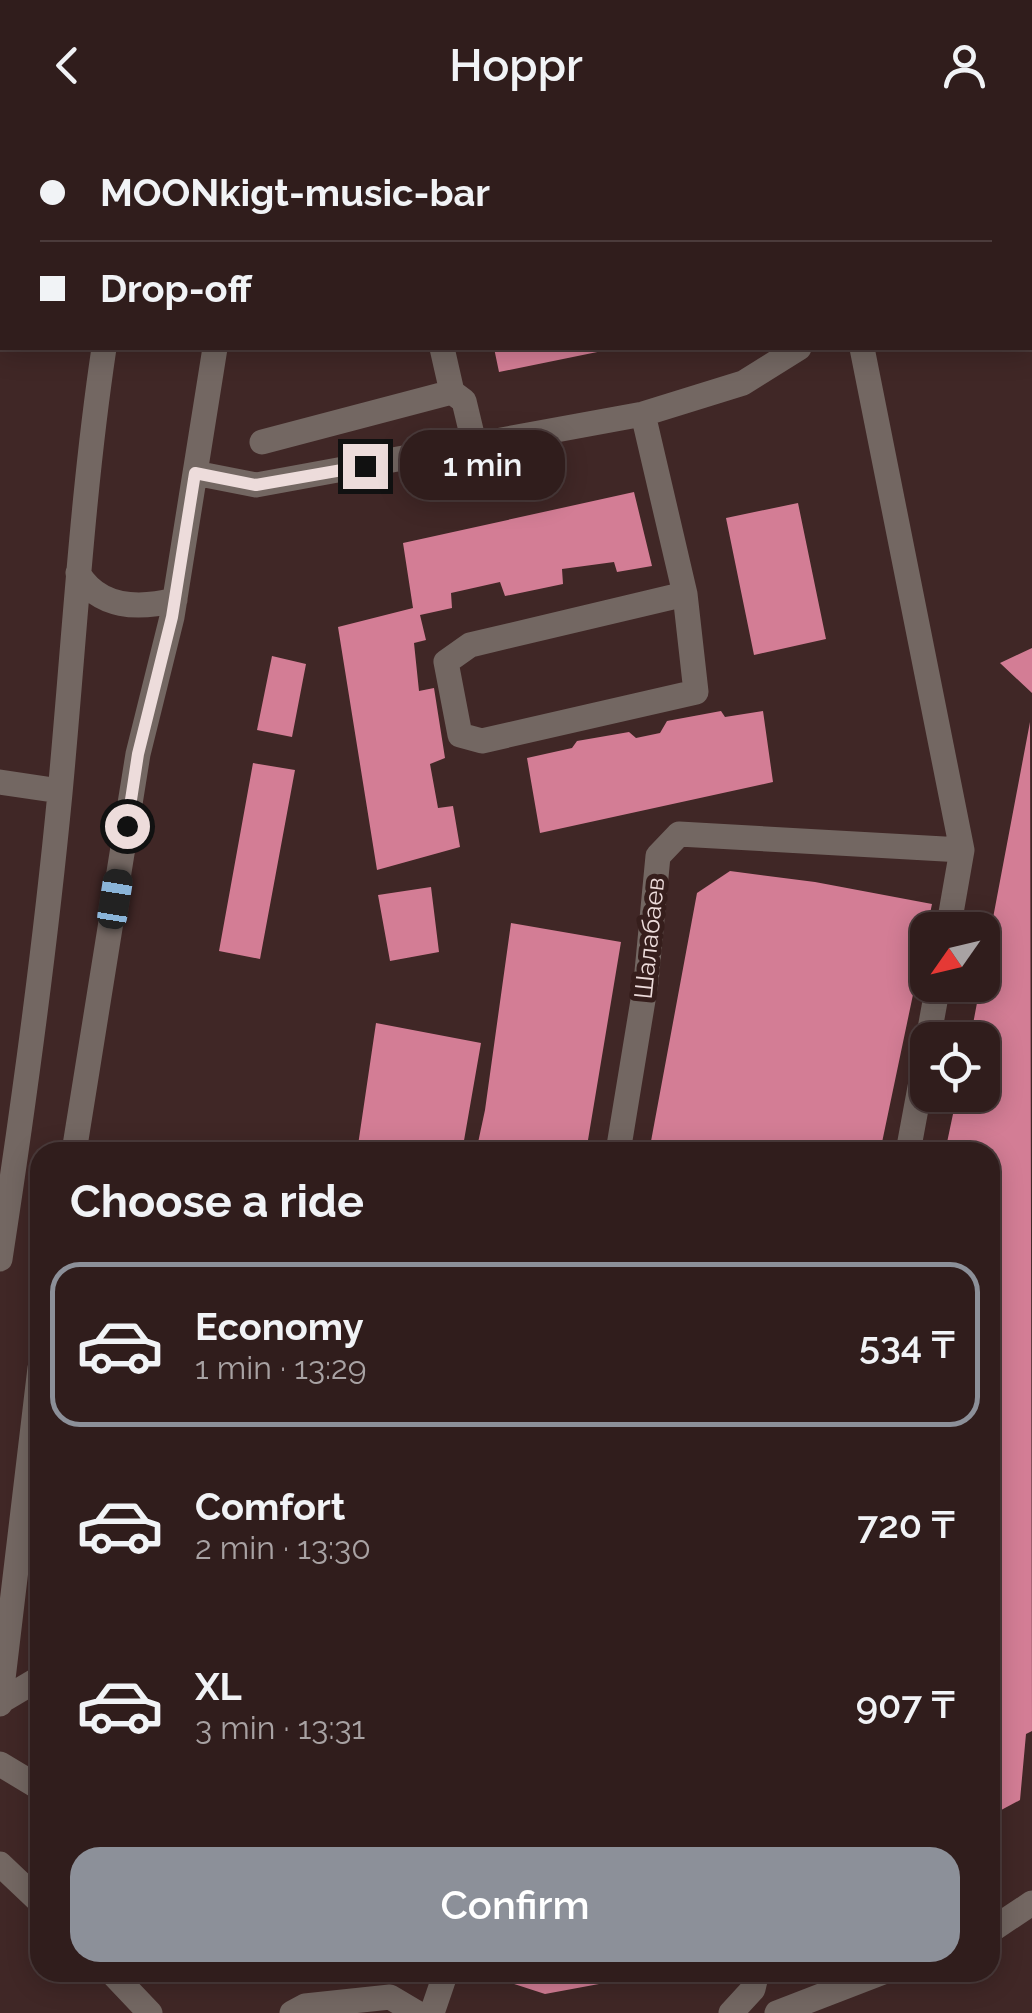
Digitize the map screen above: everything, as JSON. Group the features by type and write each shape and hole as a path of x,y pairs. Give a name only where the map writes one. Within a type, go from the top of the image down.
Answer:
{"street":[{"path":"0,1258 36,1028 87,458 104,350"},
{"path":"76,1142 138,754 174,600 215,350"},
{"path":"442,350 452,392 464,401 475,447"},
{"path":"195,473 256,485 643,414 743,383 796,350"},
{"path":"862,350 962,850 951,912"},
{"path":"262,442 452,392"},
{"path":"643,414 686,594 696,692 482,741 460,735 446,662 470,645 686,594"},
{"path":"78,574 92,590 119,604 150,605 174,600"},
{"path":"0,782 60,791"},
{"name":"Шалабаев","path":"620,1142 646,982 658,856 679,834 962,850"},
{"path":"910,1142 915,1112"},
{"path":"1,1702 30,1459"},
{"path":"1,1702 30,1684"},
{"path":"0,1764 30,1782"},
{"path":"0,1864 30,1892"},
{"path":"1000,1924 1032,1903"},
{"path":"121,1982 150,2013"},
{"path":"432,2013 443,1982"},
{"path":"732,2013 753,1990 755,1982"},
{"path":"777,2013 856,1982"},
{"path":"292,2013 305,2006 390,1997 417,2013"}],"building":[{"path":"494,350 607,350 499,372"},
{"path":"634,492 652,566 617,572 614,562 562,569 563,584 505,596 500,582 451,593 452,608 420,615 426,640 414,643 419,691 434,688 445,758 430,764 438,808 453,806 460,847 377,870 338,627 413,608 403,543"},
{"path":"798,503 826,639 754,655 726,518"},
{"path":"1032,648 1032,693 1000,663"},
{"path":"272,656 306,664 292,737 257,730"},
{"path":"721,711 725,717 763,711 773,782 540,833 527,758 572,748 577,741 629,732 636,738 660,733 667,721"},
{"path":"1030,722 1032,1731 1026,1734 1020,1800 1000,1811 1000,1142 947,1142 953,1112 1000,1112 1000,1022 973,1022 977,1002 1000,1002 1000,912 994,912"},
{"path":"253,763 295,770 260,959 219,951"},
{"path":"730,871 932,904 930,912 910,912 911,1002 882,1142 651,1142 697,893"},
{"path":"431,887 439,952 390,961 378,895"},
{"path":"511,923 621,942 588,1142 478,1142"},
{"path":"376,1023 481,1043 464,1142 358,1142"},
{"path":"508,1982 610,1982 545,1994"}],"route":[{"path":"127,826 138,754 172,617 195,473 256,485 365,466"}]}
